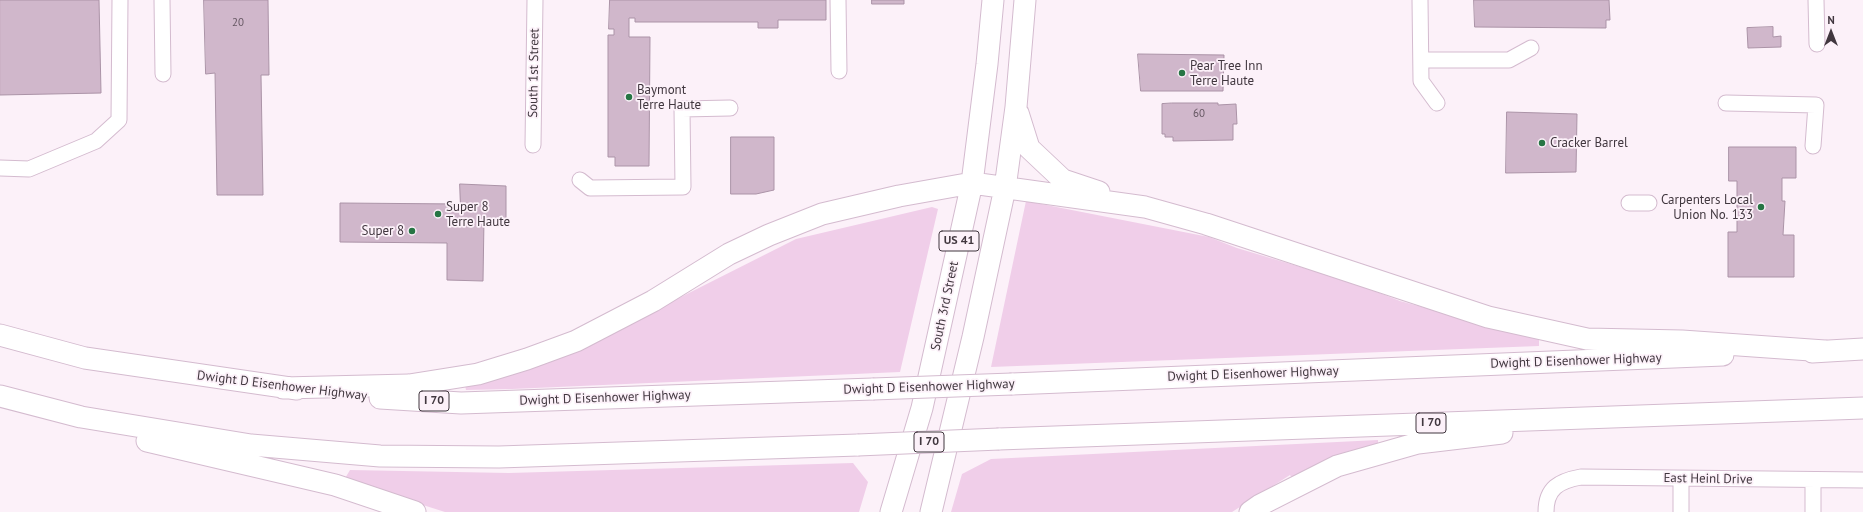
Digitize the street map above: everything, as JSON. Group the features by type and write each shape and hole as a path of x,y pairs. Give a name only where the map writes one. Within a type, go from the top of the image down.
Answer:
{"highway":[{"name":"South 3rd Street","path":"891,512 922,408 972,183 987,64 993,0"},
{"name":"US 41","path":"931,512 973,337 1005,188 1016,107 1025,0"},
{"path":"1016,107 1029,148 1063,180 1145,207 1206,224 1488,317 1587,338 1682,341 1826,351"},
{"path":"283,388 409,385 478,374 528,359 576,341 653,301 729,254 769,235 822,214 899,196 972,183 1145,207"},
{"name":"Dwight D Eisenhower Highway","path":"0,335 85,358 283,388 374,398 461,403 1012,384 1863,349"},
{"name":"I 70","path":"0,396 81,417 251,445 380,456 499,458 1863,408"},
{"path":"1250,512 1260,505 1337,466 1418,443 1673,414"},
{"path":"81,417 131,437 335,485 415,512"}],"street":[{"path":"0,168 28,169 96,141 120,120 120,0"},
{"path":"162,0 163,74"},
{"name":"South 1st Street","path":"533,145 535,0"},
{"path":"838,0 839,71"},
{"path":"1420,0 1421,81 1437,104"},
{"path":"1816,0 1818,44"},
{"path":"1421,60 1509,60 1531,48"},
{"path":"1726,103 1816,105 1813,146"},
{"path":"580,180 590,188 683,186 682,109 730,108"},
{"path":"1628,203 1649,203"},
{"name":"East Heinl Drive","path":"1546,512 1548,495 1556,486 1566,480 1581,477 1863,480"},
{"path":"1681,478 1681,512"},
{"path":"1813,480 1813,512"}],"shaded area":[{"path":"1026,201 1209,237 1237,248 1354,283 1400,301 1518,333 1539,336 1539,346 991,367"},
{"path":"932,207 938,209 900,372 466,390 465,385 580,351 673,301 796,239"},
{"path":"1378,440 1378,446 1293,479 1290,475 1232,512 951,512 962,474 991,459"},
{"path":"853,463 868,482 859,512 445,512 344,480 350,470 509,473"}],"building":[{"path":"0,0 99,0 101,93 0,95"},
{"path":"204,0 268,0 269,75 261,75 263,195 217,195 215,73 206,74"},
{"name":"Baymont Terre Haute","path":"610,0 826,0 826,20 778,20 778,28 758,28 758,22 635,22 635,18 629,18 629,37 650,37 649,166 615,166 615,157 608,157 608,35 614,35 614,29 609,29"},
{"path":"872,0 904,0 904,4 872,4"},
{"path":"1474,0 1609,0 1610,20 1606,20 1606,28 1475,27"},
{"path":"1773,27 1773,37 1781,36 1781,47 1748,48 1747,28"},
{"name":"Pear Tree Inn Terre Haute","path":"1138,54 1224,55 1223,91 1141,91"},
{"path":"1218,103 1218,105 1236,104 1237,124 1233,124 1233,140 1173,141 1173,137 1165,137 1165,134 1162,134 1162,104"},
{"name":"Cracker Barrel","path":"1507,112 1577,114 1576,172 1506,173"},
{"path":"731,137 774,137 774,190 756,194 731,194"},
{"name":"Carpenters Local Union No. 133","path":"1729,147 1796,147 1796,178 1782,178 1782,201 1785,201 1783,235 1794,235 1794,277 1728,277 1728,232 1737,232 1737,181 1729,181"},
{"name":"Super 8","path":"460,184 506,186 506,219 484,219 483,281 447,280 447,243 340,242 340,203 460,204"}],"place":[{"name":"Pear Tree Inn Terre Haute","path":"1182,73"},
{"name":"Baymont Terre Haute","path":"629,97"},
{"name":"Cracker Barrel","path":"1542,143"},
{"name":"Carpenters Local Union No. 133","path":"1761,207"},
{"name":"Super 8 Terre Haute","path":"438,214"},
{"name":"Super 8","path":"412,231"}]}
